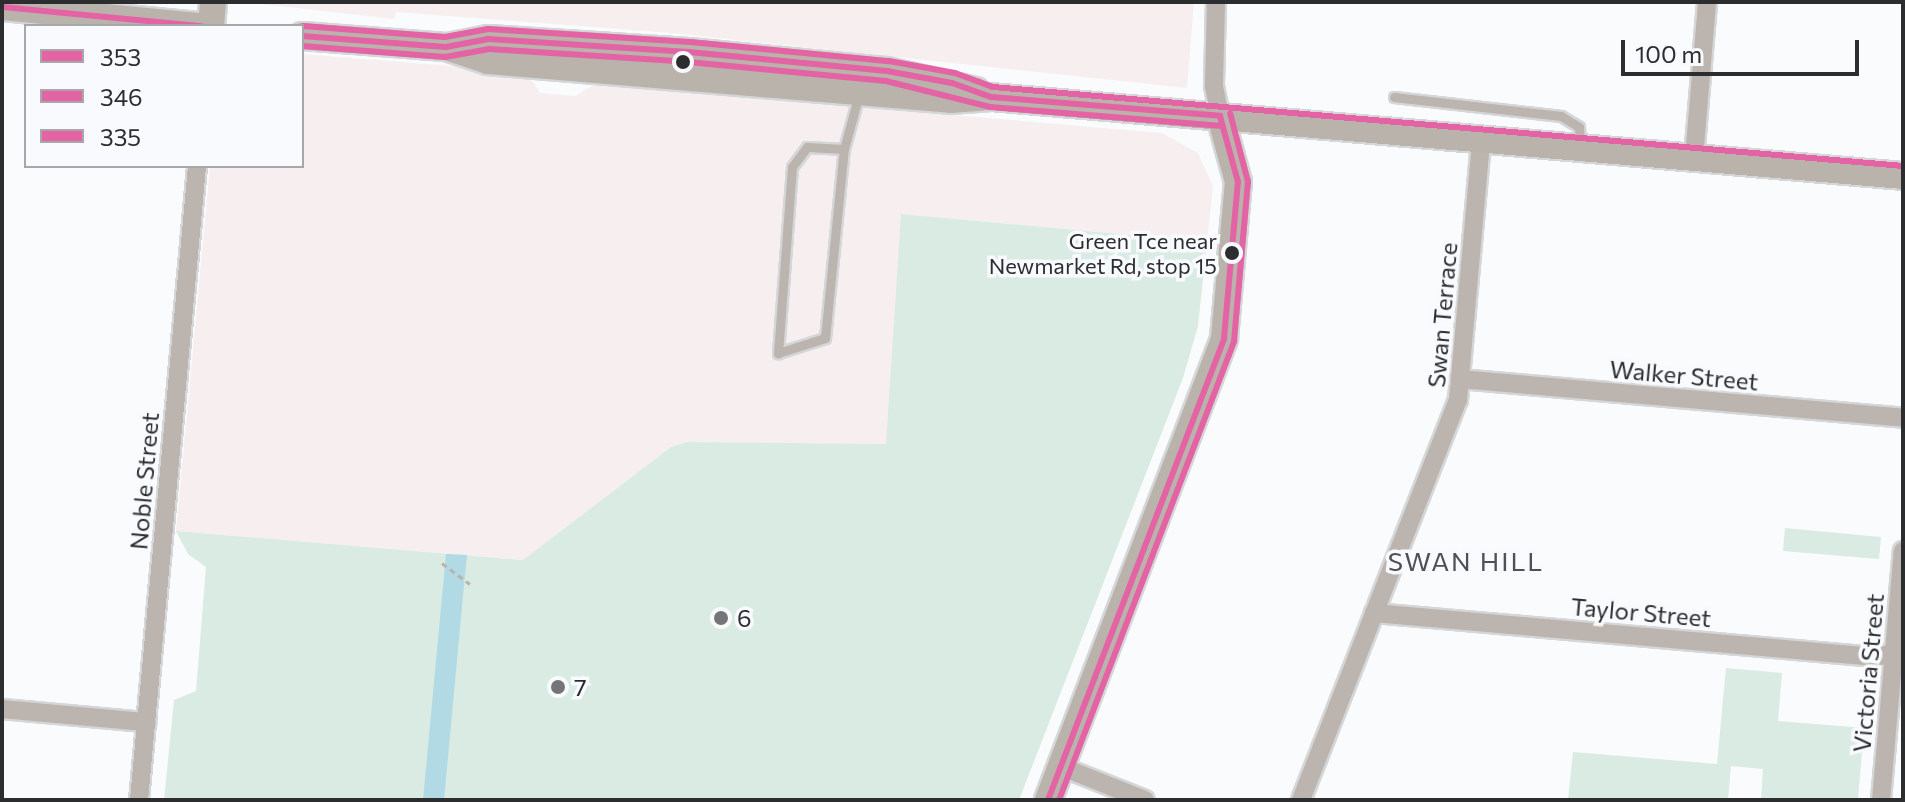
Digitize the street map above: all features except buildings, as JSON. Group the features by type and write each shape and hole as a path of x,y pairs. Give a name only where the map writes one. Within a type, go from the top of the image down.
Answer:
{"main road":[{"path":"211,24 213,2"},
{"path":"2,7 180,24"},
{"path":"304,36 446,47 488,61 861,80 950,100 991,97 1903,176"},
{"path":"1048,800 1224,338 1238,182 1220,116"}],"street":[{"path":"1216,2 1214,86 1220,116"},
{"path":"1694,158 1707,2"},
{"name":"Swan Terrace","path":"1301,800 1458,400 1481,140"},
{"name":"Noble Street","path":"139,800 197,168"},
{"name":"Walker Street","path":"1460,379 1903,418"},
{"name":"Victoria Street","path":"1881,800 1899,652 1903,551"},
{"name":"Taylor Street","path":"1374,613 1876,657 1899,652"},
{"path":"2,709 146,722"},
{"path":"1062,767 1145,800"}],"lane":[{"path":"844,149 807,147 792,167 778,353 825,338 844,149 861,80"},
{"path":"1394,97 1561,116 1580,130 1580,148"}],"path":[{"path":"442,563 470,584"}],"shaded area":[{"path":"242,2 1194,2 1187,88 671,33 396,12 394,19"},
{"path":"304,54 476,68 530,78 540,93 575,96 595,84 1162,133 1198,153 1213,186 1207,242 901,214 887,444 688,442 671,447 523,560 176,531 210,168 304,168"},
{"path":"901,214 1207,242 1198,326 1183,378 1019,800 164,800 174,700 196,691 206,567 188,554 176,531 523,560 671,447 687,442 886,444"},
{"path":"1785,528 1881,537 1879,559 1783,551"},
{"path":"1726,668 1782,673 1778,721 1864,728 1858,800 1761,800 1763,769 1731,766 1728,800 1568,800 1573,752 1717,764"}],"water":[{"path":"446,554 467,555 444,800 423,800"}],"transit line":[{"name":"353","path":"2,7 180,24"},
{"name":"335","path":"304,26 445,37 488,29 690,42 889,61 955,73 993,87 1903,166"},
{"name":"353","path":"304,36 446,47 488,39 689,52 887,71 952,83 991,97 1220,116"},
{"name":"346","path":"304,46 445,57 489,49 688,62 886,81 990,107 1219,126"},
{"name":"346","path":"1059,800 1234,341 1248,182 1230,113"},
{"name":"353","path":"1048,800 1224,338 1238,182 1220,116"}],"place":[{"name":"Green Tce near Newmarket Rd, stop 15","path":"1232,253"},
{"name":"6","path":"721,618"},
{"name":"7","path":"558,687"}],"district":[{"name":"SWAN HILL","path":"1466,561"}]}
